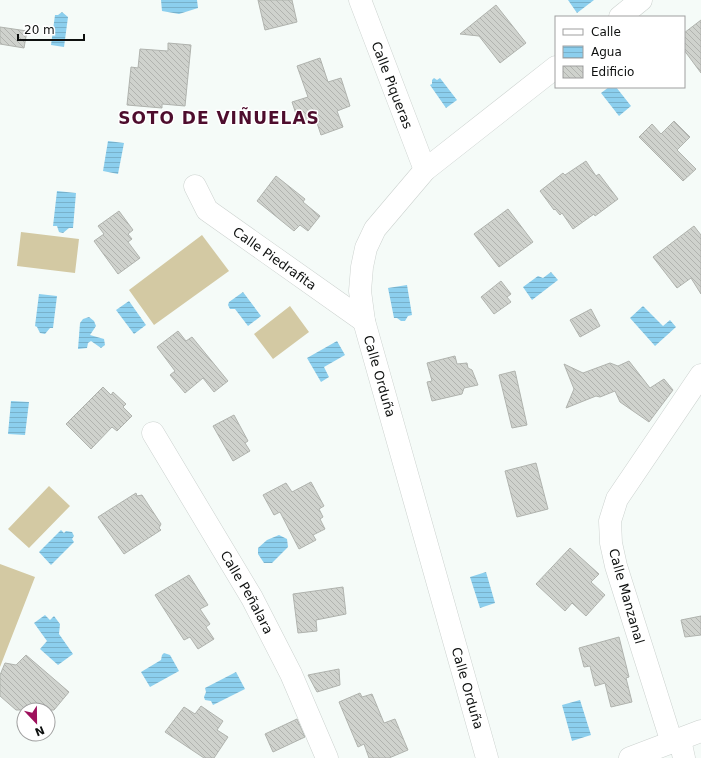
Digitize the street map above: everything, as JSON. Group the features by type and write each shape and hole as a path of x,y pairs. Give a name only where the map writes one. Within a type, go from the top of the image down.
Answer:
{"street":[{"name":"Calle Piqueras","path":"360,0 425,170"},
{"path":"621,16 642,0"},
{"name":"Calle Orduña","path":"487,758 364,321 360,291 362,268 366,248 375,229 425,170 555,68"},
{"name":"Calle Piedrafita","path":"195,186 207,210 364,321"},
{"name":"Calle Manzanal","path":"679,747 616,566 611,543 610,521 617,499 701,375"},
{"name":"Calle Peñalara","path":"153,433 252,598 291,674 327,758"},
{"path":"630,758 679,747 701,731"}],"shaded area":[{"path":"21,232 79,239 75,273 17,266"},
{"path":"202,235 229,271 154,325 129,290"},
{"path":"290,306 309,332 273,359 254,334"},
{"path":"49,486 70,506 29,548 8,529"},
{"path":"0,564 35,577 0,667"}],"water":[{"path":"161,0 197,0 198,8 179,14 162,11"},
{"path":"568,0 594,0 577,13"},
{"path":"62,12 68,17 64,47 51,45 55,15"},
{"path":"434,78 437,80 440,78 457,100 446,108 430,85 432,84 432,80"},
{"path":"608,88 617,88 631,106 619,116 601,93"},
{"path":"108,141 124,143 118,174 103,171"},
{"path":"57,191 76,193 73,228 69,228 63,233 59,232 57,226 53,226"},
{"path":"551,272 558,280 532,300 523,287 538,276 543,278"},
{"path":"407,285 412,315 408,316 405,321 401,321 394,318 388,288"},
{"path":"243,292 261,316 248,326 235,309 230,309 228,305 229,302"},
{"path":"39,294 57,296 53,328 50,328 45,334 40,333 35,326"},
{"path":"129,301 146,325 134,334 116,310"},
{"path":"643,306 663,326 670,320 676,327 655,346 630,318"},
{"path":"89,317 94,321 96,326 90,335 104,339 105,345 101,348 91,341 88,343 87,348 78,349 80,323 83,319"},
{"path":"337,341 345,355 324,367 329,377 321,382 307,358"},
{"path":"11,401 29,402 25,435 8,434"},
{"path":"61,530 64,533 66,531 72,532 74,536 72,539 74,542 51,565 39,552"},
{"path":"279,535 287,539 288,547 272,563 264,563 258,554 258,548 267,540"},
{"path":"486,572 495,603 480,608 470,577"},
{"path":"45,615 50,620 54,616 60,624 59,634 73,654 58,665 40,649 47,641 34,623"},
{"path":"164,653 170,655 179,671 150,687 141,672 161,660"},
{"path":"236,672 245,689 213,705 211,701 205,700 205,688"},
{"path":"580,700 591,735 572,741 562,705"}],"building":[{"path":"258,0 292,0 297,22 265,30"},
{"path":"496,5 526,43 500,63 479,36 460,34"},
{"path":"701,20 701,73 685,51 685,32"},
{"path":"0,27 27,31 24,48 0,44"},
{"path":"168,43 191,45 185,106 162,104 162,108 127,105 131,67 138,68 140,49 168,51"},
{"path":"320,58 328,82 341,78 350,106 337,111 343,127 321,135 315,117 299,123 292,102 308,97 297,66"},
{"path":"674,121 690,137 677,150 696,169 683,181 639,137 652,124 661,134"},
{"path":"586,161 596,176 599,174 618,199 595,216 594,214 573,229 562,213 560,215 555,209 554,210 540,191 563,173 565,175"},
{"path":"276,176 305,199 303,202 320,216 308,231 300,225 294,231 257,201"},
{"path":"508,209 533,242 499,267 474,234"},
{"path":"119,211 133,230 128,234 132,239 128,242 140,258 118,274 94,241 104,234 98,226"},
{"path":"694,226 701,235 701,294 691,278 677,288 653,257"},
{"path":"501,281 511,294 507,297 511,302 494,314 481,297"},
{"path":"591,309 600,326 580,337 570,320"},
{"path":"178,331 186,341 192,337 228,381 214,392 203,378 185,393 170,375 175,371 157,347"},
{"path":"455,356 457,364 467,363 468,368 472,370 478,385 464,388 462,394 432,401 427,382 432,381 427,363"},
{"path":"629,361 650,388 664,379 673,390 649,422 620,402 615,391 600,397 596,396 566,408 574,389 564,364 583,373 610,363 618,366"},
{"path":"515,371 527,425 512,428 499,375"},
{"path":"103,387 111,395 113,392 126,404 123,407 132,416 117,431 112,427 91,449 66,424"},
{"path":"234,415 248,441 245,443 250,451 233,461 213,426"},
{"path":"536,463 548,509 517,517 505,471"},
{"path":"311,482 324,506 319,509 323,517 320,519 325,529 313,535 316,540 299,549 280,512 274,515 263,495 286,483 292,492"},
{"path":"136,493 137,496 142,495 161,524 159,528 161,530 124,554 98,517"},
{"path":"570,548 599,574 591,582 605,595 586,616 572,603 565,611 536,584"},
{"path":"189,575 208,605 200,609 210,624 206,627 214,639 198,649 190,637 184,640 155,595"},
{"path":"343,587 346,614 316,620 317,631 298,633 293,594"},
{"path":"701,616 701,635 685,637 681,620"},
{"path":"619,637 629,677 626,678 632,702 611,707 605,683 595,686 590,666 584,667 579,648"},
{"path":"26,655 69,692 56,708 56,702 16,702 16,710 0,696 0,675 5,663 16,665"},
{"path":"339,669 340,685 317,692 308,675"},
{"path":"360,693 362,697 372,694 384,723 395,719 408,750 389,758 369,758 364,744 358,747 339,702"},
{"path":"201,706 223,721 217,730 228,737 214,758 204,758 165,732 184,707 195,714"},
{"path":"297,719 305,737 273,752 265,734"}],"district":[{"name":"SOTO DE VIÑUELAS","path":"219,118"}]}
